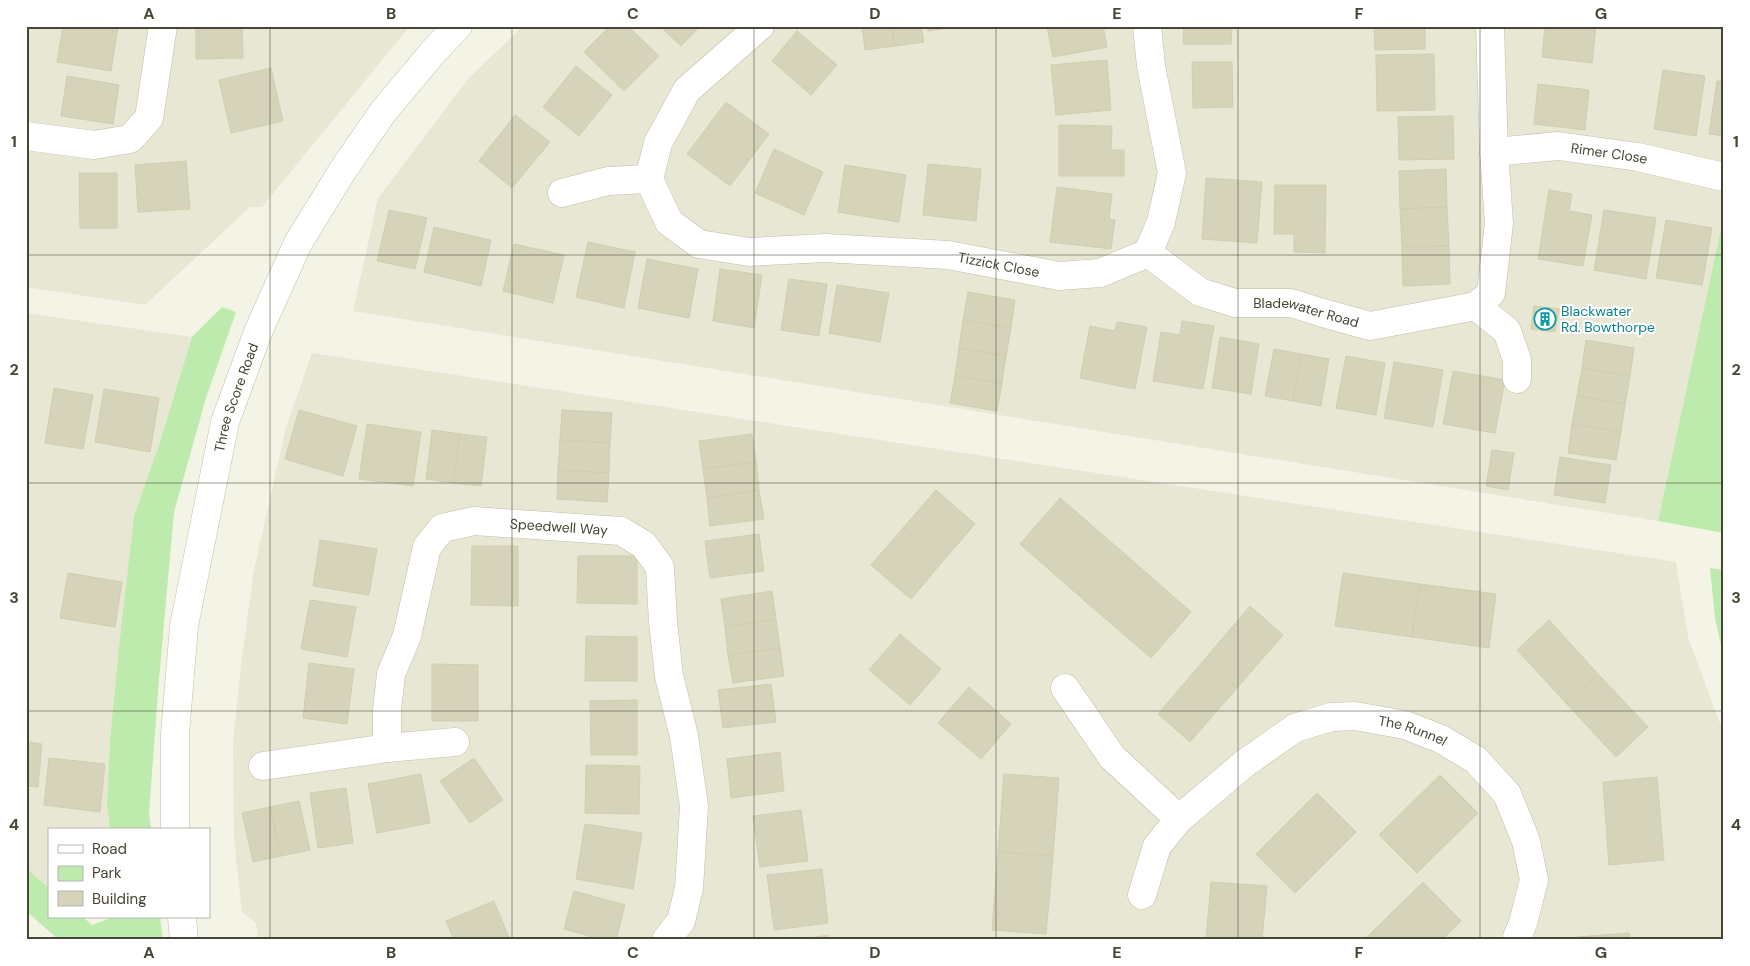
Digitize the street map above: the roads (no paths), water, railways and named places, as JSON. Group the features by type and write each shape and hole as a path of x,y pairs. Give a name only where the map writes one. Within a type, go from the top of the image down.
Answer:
{"street":[{"path":"26,136 94,145 130,139 149,118 163,26"},
{"name":"Three Score Road","path":"175,828 175,734 184,626 225,422 258,332 298,243 342,170 383,112 434,51 458,26"},
{"path":"562,193 608,181 649,179 658,142 687,90 760,26"},
{"path":"1147,26 1151,66 1172,173 1161,222 1148,253"},
{"path":"1490,26 1494,152 1499,223 1491,293 1476,306 1507,332 1517,360 1517,379"},
{"name":"Rimer Close","path":"1494,152 1558,146 1638,157 1724,177"},
{"name":"Tizzick Close","path":"649,179 669,222 699,244 749,252 825,248 948,255 1060,276 1100,273 1148,253"},
{"name":"Bladewater Road","path":"1148,253 1200,292 1235,303 1291,303 1370,326 1476,306"},
{"name":"Speedwell Way","path":"386,748 387,710 391,674 407,636 427,548 442,528 474,521 621,531 644,545 660,567 668,676 684,736 694,806 689,888 681,921 666,940"},
{"path":"1064,688 1112,757 1179,819"},
{"name":"The Runnel","path":"1142,895 1157,846 1179,819 1244,764 1295,728 1331,717 1355,716 1405,726 1441,739 1476,760 1506,794 1526,841 1534,880 1516,940"},
{"path":"263,766 386,748 455,742"},
{"path":"182,918 184,940"}],"place":[{"name":"Blackwater Rd. Bowthorpe","path":"1545,319"}]}
